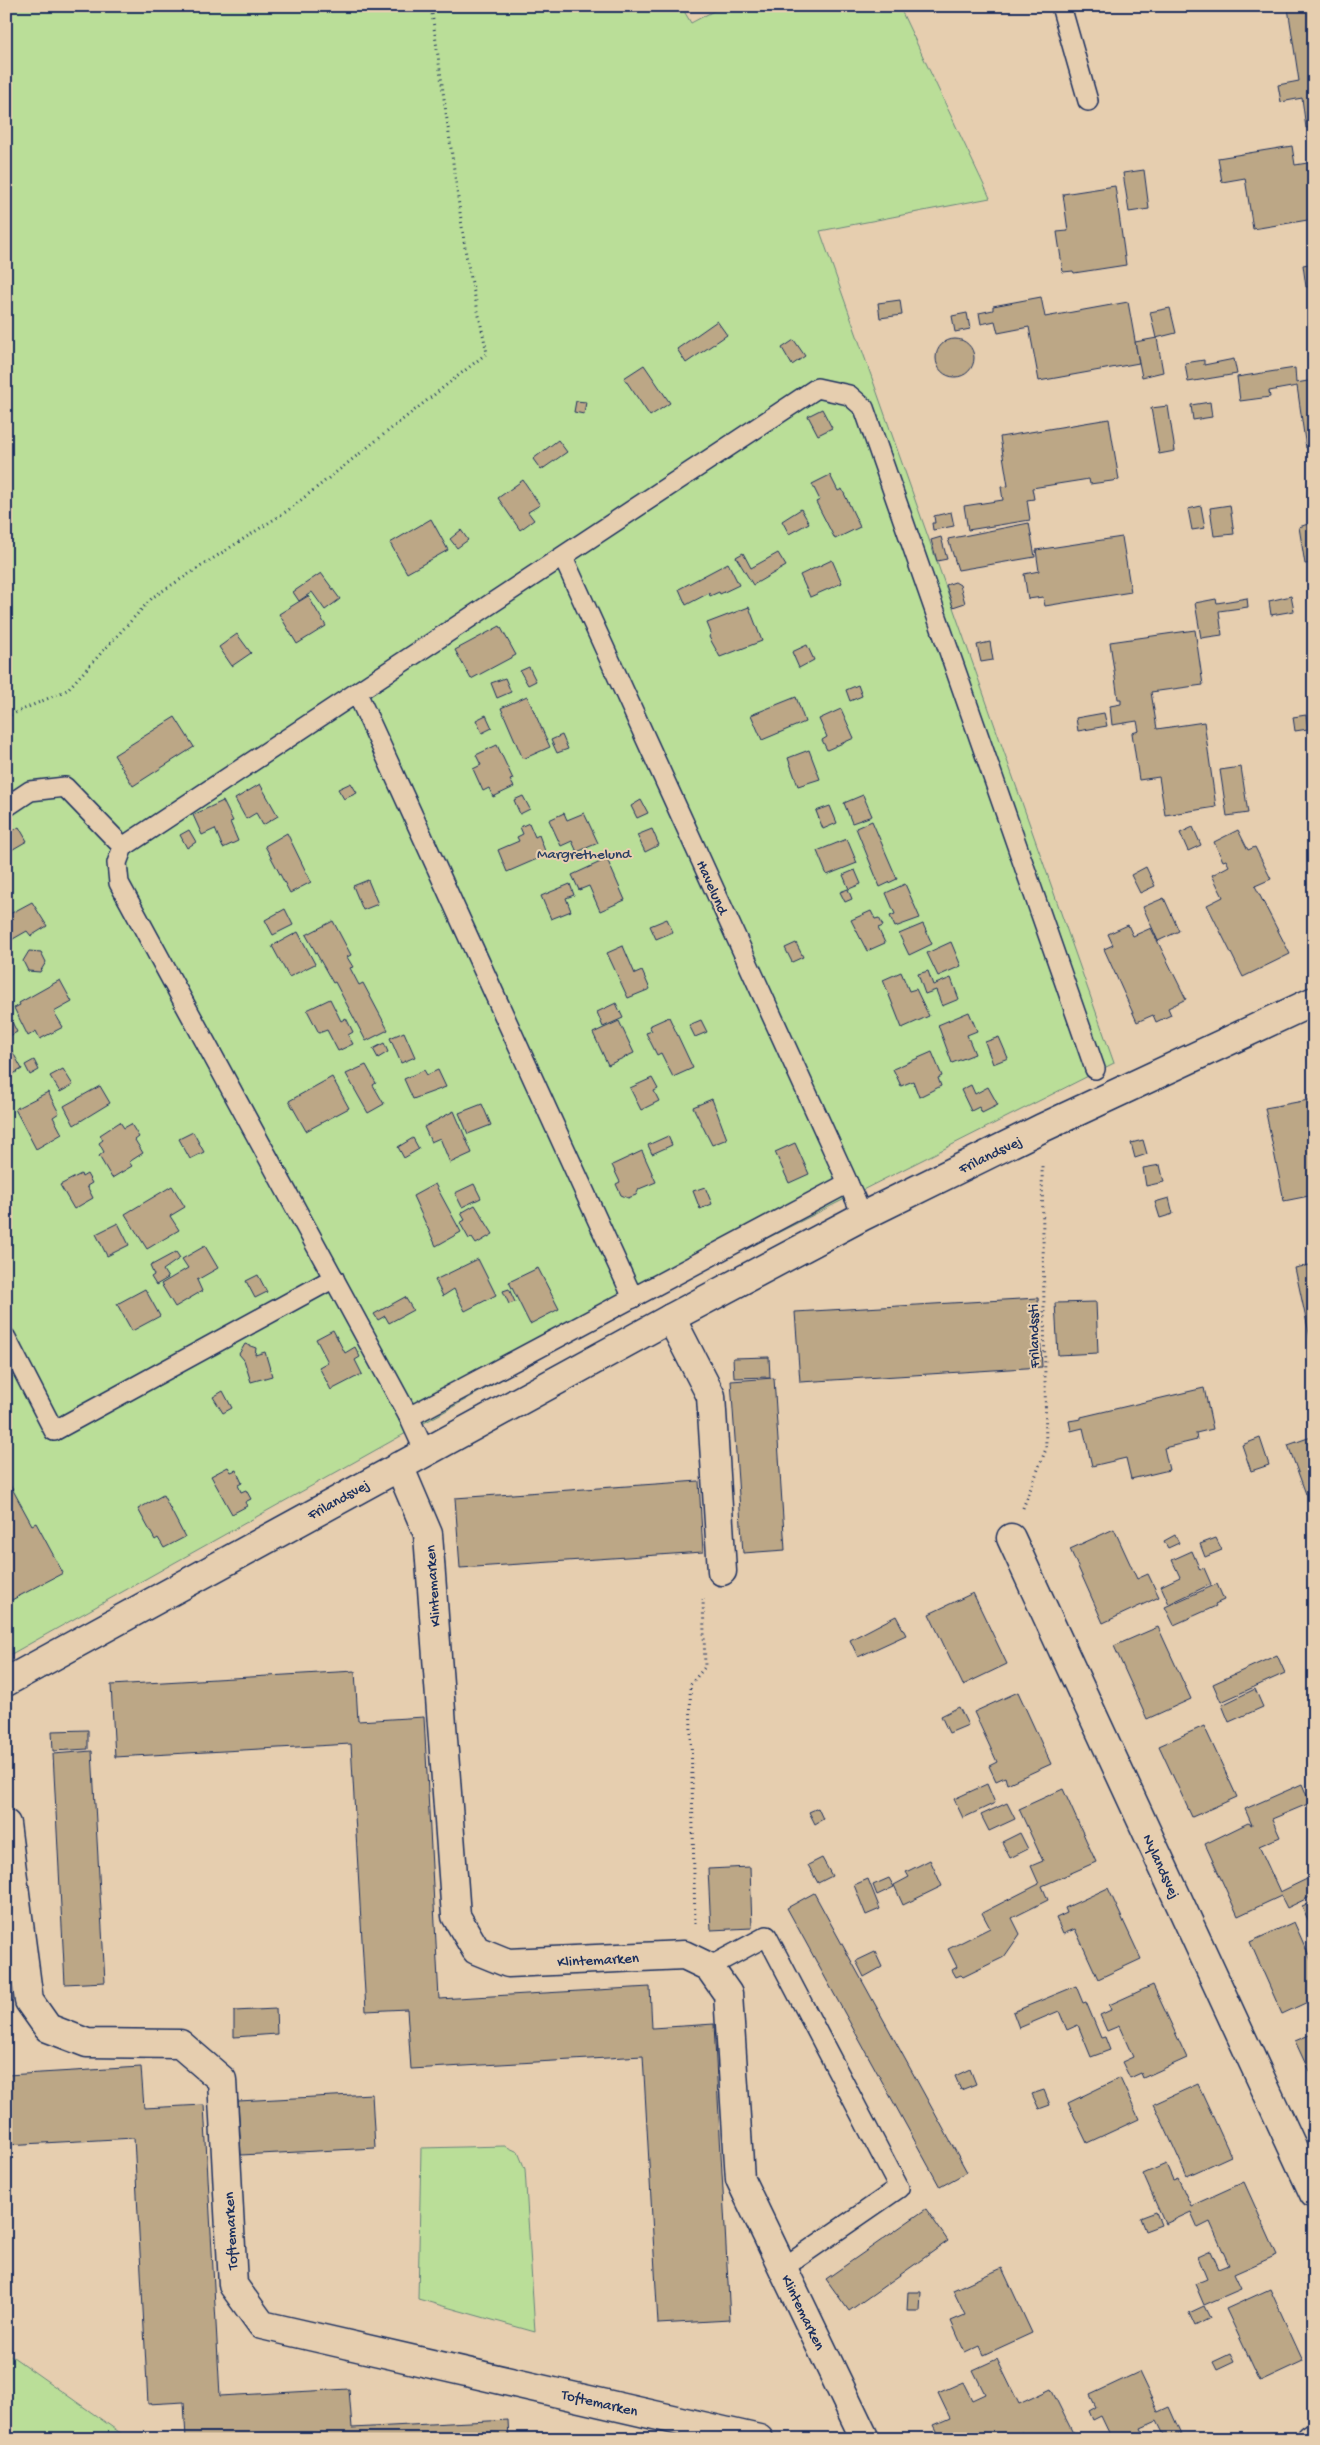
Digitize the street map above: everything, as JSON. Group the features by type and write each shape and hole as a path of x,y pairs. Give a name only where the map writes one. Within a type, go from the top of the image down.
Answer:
{"street":[{"name":"Frilandsvej","path":"6,1682 671,1318 864,1216 1042,1128 1314,1001"},
{"path":"671,1318 712,1396 722,1571"},
{"name":"Klintemarken","path":"399,1466 428,1534 456,1916 476,1950 508,1963 684,1955 709,1967 728,1994 740,2179 865,2439"},
{"name":"Nylandsvej","path":"1011,1538 1314,2194"},
{"name":"Toftemarken","path":"6,1824 30,2001 48,2028 87,2043 180,2044 222,2080 233,2285 262,2325 759,2439"}],"lane":[{"path":"1061,6 1088,101"},
{"path":"425,1452 409,1417 119,883 117,863 123,846 817,388 849,395 864,408 1095,1069"},
{"name":"Havelund","path":"563,557 864,1216"},
{"path":"357,693 633,1298"},
{"path":"6,807 30,792 65,787 123,846"},
{"path":"409,1417 848,1183"},
{"path":"6,1338 54,1431 334,1278"},
{"path":"709,1967 766,1936 899,2188 783,2268"}],"path":[{"path":"6,716 67,690 152,597 287,511 487,353 466,255 431,6"},
{"name":"Frilandssti","path":"1011,1538 1046,1449 1042,1128"},
{"path":"684,1955 695,1937 690,1685 705,1667 703,1583 722,1571"}],"green space":[{"name":"Margrethelund","path":"6,6 681,6 691,23 723,6 899,6 990,198 820,231 1114,1063 633,1306 6,1657"},
{"path":"505,2146 518,2152 525,2169 535,2332 418,2299 421,2148"},
{"path":"6,2352 129,2439 6,2439"}],"building":[{"path":"1314,6 1314,127 1306,128 1302,98 1281,102 1278,85 1299,81 1288,8"},
{"path":"1292,146 1295,165 1314,162 1314,219 1253,229 1245,178 1222,182 1218,158"},
{"path":"1144,170 1149,209 1129,212 1123,173"},
{"path":"1115,186 1126,265 1074,273 1073,271 1063,272 1057,232 1068,231 1063,194"},
{"path":"1314,263 1314,286 1306,287 1303,265"},
{"path":"1041,297 1045,317 1128,302 1139,363 1039,381 1029,327 998,333 995,321 981,324 979,313 993,310 993,306"},
{"path":"900,300 902,315 880,318 878,303"},
{"path":"1170,308 1176,333 1156,338 1150,312"},
{"path":"967,313 970,329 955,332 952,316"},
{"path":"717,321 727,335 686,363 677,349"},
{"path":"1157,338 1163,372 1142,377 1135,342"},
{"path":"955,339 969,344 974,358 969,372 955,377 941,372 936,358 941,344"},
{"path":"794,340 805,356 792,365 782,348"},
{"path":"1234,359 1237,374 1188,382 1185,363 1204,360 1204,365"},
{"path":"644,365 670,403 650,416 624,378"},
{"path":"1295,368 1296,383 1314,380 1314,447 1306,448 1297,386 1269,391 1270,397 1240,401 1237,377"},
{"path":"576,401 586,402 584,414 574,412"},
{"path":"1210,402 1212,417 1193,420 1191,405"},
{"path":"1168,406 1175,451 1159,454 1151,408"},
{"path":"822,409 832,428 818,435 808,416"},
{"path":"1109,419 1119,480 1090,484 1089,479 1032,488 1034,499 1027,500 1030,520 968,530 964,506 1003,500 1001,487 1008,486 1000,437"},
{"path":"558,440 567,452 541,470 533,459"},
{"path":"830,475 838,491 842,489 860,527 835,539 816,502 820,500 812,484"},
{"path":"523,480 540,505 528,512 534,520 520,530 498,498"},
{"path":"1230,505 1234,534 1214,536 1210,508"},
{"path":"1201,506 1205,528 1192,530 1188,509"},
{"path":"801,509 809,523 789,534 782,521"},
{"path":"951,512 954,526 933,530 934,516"},
{"path":"431,519 448,550 407,573 390,543"},
{"path":"1314,522 1314,563 1305,564 1299,527"},
{"path":"1029,523 1035,557 958,570 948,539"},
{"path":"461,530 468,540 457,548 450,539"},
{"path":"941,537 947,559 937,561 931,540"},
{"path":"1122,537 1131,592 1045,606 1043,597 1028,599 1024,574 1039,571 1036,550"},
{"path":"743,553 751,568 778,553 786,566 753,585 736,557"},
{"path":"832,560 842,583 810,597 800,575"},
{"path":"728,563 739,585 720,594 719,592 710,596 709,593 686,605 679,589"},
{"path":"321,573 340,599 325,610 312,592 299,601 293,592"},
{"path":"955,582 960,585 965,603 953,607 946,585"},
{"path":"308,596 326,626 297,644 279,614"},
{"path":"1291,596 1294,611 1271,615 1269,601"},
{"path":"1247,598 1248,607 1219,611 1222,635 1201,638 1195,603 1216,599 1217,603"},
{"path":"749,607 762,641 720,657 709,637 711,633 707,623"},
{"path":"500,626 516,655 471,679 455,650"},
{"path":"1195,630 1203,685 1151,692 1157,729 1204,722 1216,807 1165,815 1159,777 1139,780 1132,733 1139,731 1137,721 1112,725 1110,706 1121,704 1121,699 1118,699 1110,642"},
{"path":"237,634 251,653 232,666 219,647"},
{"path":"990,642 993,660 981,662 977,645"},
{"path":"807,645 814,660 799,668 792,652"},
{"path":"529,667 536,681 528,685 520,671"},
{"path":"505,678 511,692 497,698 491,683"},
{"path":"858,685 862,696 850,701 846,690"},
{"path":"527,696 550,747 523,759 501,708"},
{"path":"796,697 805,722 762,740 751,715"},
{"path":"841,709 854,738 827,750 822,740 827,737 819,719"},
{"path":"1104,713 1107,726 1078,731 1076,718"},
{"path":"486,715 492,728 482,733 476,720"},
{"path":"1306,715 1308,729 1295,731 1293,717"},
{"path":"175,717 194,747 133,786 114,755"},
{"path":"562,735 568,749 557,753 551,740"},
{"path":"497,745 513,779 510,780 514,787 493,797 489,788 483,791 473,769 481,765 476,755"},
{"path":"809,750 820,779 798,786 788,758"},
{"path":"1241,767 1248,813 1227,816 1220,770"},
{"path":"351,783 357,793 344,799 338,789"},
{"path":"260,784 278,816 263,825 256,813 246,819 235,799"},
{"path":"863,795 872,816 852,823 844,803"},
{"path":"523,796 530,809 520,814 514,800"},
{"path":"641,800 648,813 637,818 631,806"},
{"path":"223,801 233,821 230,822 238,841 223,848 215,829 202,835 193,815"},
{"path":"830,806 837,823 823,829 816,811"},
{"path":"564,813 567,820 584,813 598,843 577,852 572,841 561,846 549,820"},
{"path":"872,821 897,879 880,887 856,828"},
{"path":"529,823 535,837 539,835 545,851 543,852 544,856 507,872 498,850 519,841 517,837 523,834 520,827"},
{"path":"19,827 27,841 8,852 6,835"},
{"path":"1193,827 1201,845 1188,851 1180,833"},
{"path":"652,829 659,845 645,852 637,835"},
{"path":"189,830 196,842 187,848 180,835"},
{"path":"1238,830 1248,850 1255,847 1271,879 1255,886 1290,954 1243,977 1207,905 1223,897 1212,875 1229,866 1226,860 1223,861 1214,842"},
{"path":"287,833 311,882 290,893 265,846"},
{"path":"847,839 857,863 827,875 817,851"},
{"path":"607,859 625,900 600,911 589,886 579,890 572,875"},
{"path":"1146,867 1155,886 1140,893 1131,875"},
{"path":"855,870 861,884 849,889 843,875"},
{"path":"368,880 378,904 363,910 353,886"},
{"path":"570,884 574,895 566,898 571,911 551,919 541,896"},
{"path":"905,884 920,918 895,927 890,916 895,914 886,893"},
{"path":"848,889 852,899 845,902 840,892"},
{"path":"1164,898 1179,931 1158,941 1143,907"},
{"path":"32,902 47,926 31,936 27,931 6,943 6,916"},
{"path":"285,909 293,925 273,935 265,920"},
{"path":"871,911 875,919 879,918 883,926 878,928 885,943 867,951 851,920"},
{"path":"667,919 673,932 656,939 650,926"},
{"path":"333,921 351,955 347,957 353,967 350,968 359,985 363,983 388,1030 366,1041 335,982 333,983 306,935"},
{"path":"923,924 932,944 909,955 899,934"},
{"path":"1128,925 1133,936 1151,928 1186,999 1168,1008 1171,1015 1156,1022 1153,1015 1137,1022 1104,949 1113,945 1108,934"},
{"path":"298,932 315,964 289,977 272,946"},
{"path":"951,942 961,966 938,976 927,953"},
{"path":"796,943 803,957 792,962 785,948"},
{"path":"623,946 635,974 642,971 650,989 628,998 607,953"},
{"path":"29,951 41,952 46,962 40,972 28,971 23,961"},
{"path":"928,971 933,985 951,978 959,999 942,1006 936,990 925,994 918,974"},
{"path":"901,972 909,991 916,989 929,1016 902,1028 883,980"},
{"path":"60,980 72,1002 54,1012 63,1027 40,1039 36,1031 28,1036 14,1008 20,1005 19,1003"},
{"path":"330,999 341,1021 346,1018 353,1032 348,1035 353,1044 338,1051 327,1030 319,1033 307,1010"},
{"path":"616,1003 623,1018 603,1027 597,1012"},
{"path":"969,1012 977,1031 967,1035 975,1054 952,1063 938,1025"},
{"path":"669,1017 693,1068 673,1077 661,1053 657,1055 646,1033 652,1031 649,1026"},
{"path":"10,1018 17,1032 8,1037 6,1020"},
{"path":"701,1020 707,1032 695,1037 689,1025"},
{"path":"619,1021 634,1053 608,1065 593,1033"},
{"path":"404,1032 415,1057 401,1063 390,1038"},
{"path":"999,1037 1008,1058 993,1064 985,1042"},
{"path":"6,1040 22,1069 6,1078"},
{"path":"384,1043 388,1052 378,1058 373,1049"},
{"path":"932,1052 942,1076 938,1078 941,1086 919,1097 913,1081 901,1086 893,1069"},
{"path":"34,1060 39,1070 30,1075 25,1065"},
{"path":"366,1065 376,1083 373,1085 384,1104 368,1113 346,1074"},
{"path":"63,1069 73,1085 60,1092 50,1076"},
{"path":"424,1070 427,1075 438,1070 446,1087 413,1099 404,1079"},
{"path":"332,1077 349,1108 306,1131 289,1101"},
{"path":"652,1078 658,1089 654,1091 659,1101 641,1110 630,1088"},
{"path":"971,1085 975,1094 988,1087 998,1105 982,1113 979,1107 971,1111 961,1090"},
{"path":"100,1086 110,1103 74,1125 64,1106"},
{"path":"48,1092 59,1113 53,1117 62,1134 36,1149 15,1109"},
{"path":"712,1099 727,1139 712,1145 693,1107"},
{"path":"1314,1099 1314,1195 1284,1201 1265,1108"},
{"path":"482,1104 491,1125 468,1134 459,1113"},
{"path":"454,1111 472,1153 450,1163 440,1138 431,1142 424,1127"},
{"path":"120,1122 124,1128 131,1124 139,1137 135,1140 143,1153 129,1162 132,1166 112,1178 99,1156 104,1152 99,1143 103,1140 100,1135"},
{"path":"193,1132 204,1152 190,1159 179,1139"},
{"path":"668,1136 672,1145 652,1154 648,1145"},
{"path":"413,1138 419,1149 404,1158 398,1147"},
{"path":"1143,1140 1147,1154 1135,1158 1131,1143"},
{"path":"795,1143 809,1174 789,1183 775,1152"},
{"path":"642,1151 656,1182 639,1189 636,1195 628,1198 621,1195 616,1184 620,1182 612,1165"},
{"path":"1160,1165 1164,1182 1146,1186 1143,1168"},
{"path":"81,1174 82,1177 87,1174 92,1183 87,1186 93,1198 74,1209 60,1185"},
{"path":"435,1184 461,1232 436,1246 413,1196"},
{"path":"474,1184 481,1198 462,1207 455,1193"},
{"path":"172,1186 185,1207 170,1216 179,1230 147,1249 125,1214"},
{"path":"705,1187 712,1204 700,1209 693,1191"},
{"path":"1169,1198 1173,1214 1160,1218 1155,1202"},
{"path":"475,1205 493,1234 476,1244 472,1238 469,1239 460,1223 465,1220 461,1213"},
{"path":"118,1223 129,1245 107,1256 96,1234"},
{"path":"205,1246 218,1268 197,1280 202,1291 175,1307 161,1284 188,1268 182,1259"},
{"path":"176,1252 180,1258 163,1270 168,1278 156,1285 151,1277 154,1275 150,1266"},
{"path":"478,1259 496,1295 465,1311 454,1289 443,1296 435,1280"},
{"path":"1314,1264 1314,1356 1295,1268"},
{"path":"538,1268 559,1309 530,1324 509,1282"},
{"path":"258,1275 267,1292 255,1298 246,1281"},
{"path":"145,1289 160,1316 132,1331 117,1304"},
{"path":"509,1289 515,1302 509,1304 503,1291"},
{"path":"405,1297 413,1310 389,1323 385,1316 378,1320 374,1314"},
{"path":"1038,1298 1042,1367 800,1382 795,1312"},
{"path":"1096,1302 1098,1353 1058,1355 1055,1303"},
{"path":"333,1330 345,1353 355,1347 360,1357 355,1360 362,1374 331,1390 319,1367 328,1362 316,1339"},
{"path":"245,1344 256,1348 255,1355 265,1352 272,1376 251,1382 244,1360 239,1354"},
{"path":"769,1357 770,1377 734,1378 733,1358"},
{"path":"774,1378 785,1550 743,1553 731,1381"},
{"path":"1204,1388 1213,1429 1196,1433 1197,1440 1164,1448 1169,1470 1131,1479 1126,1458 1092,1466 1083,1428 1071,1431 1069,1421 1081,1419 1081,1417"},
{"path":"223,1391 232,1408 223,1413 213,1397"},
{"path":"1314,1436 1314,1491 1306,1494 1288,1445"},
{"path":"1260,1438 1269,1465 1251,1471 1242,1445"},
{"path":"228,1467 231,1472 236,1470 242,1483 238,1485 241,1492 246,1490 251,1499 245,1502 247,1506 232,1514 211,1476"},
{"path":"699,1481 703,1552 460,1568 455,1498"},
{"path":"9,1483 32,1525 36,1523 63,1573 6,1603 6,1484"},
{"path":"163,1495 185,1537 164,1548 158,1538 155,1540 138,1509"},
{"path":"1114,1529 1137,1579 1148,1574 1159,1597 1103,1623 1070,1549"},
{"path":"1175,1535 1179,1543 1168,1548 1164,1541"},
{"path":"1216,1538 1222,1550 1205,1557 1200,1544"},
{"path":"1192,1551 1200,1570 1204,1568 1211,1584 1169,1604 1161,1586 1180,1577 1172,1560"},
{"path":"1217,1584 1224,1600 1215,1604 1216,1606 1174,1625 1165,1607"},
{"path":"973,1593 1007,1664 963,1685 929,1614"},
{"path":"896,1616 906,1635 858,1657 850,1640"},
{"path":"1158,1627 1191,1699 1147,1719 1114,1646"},
{"path":"1277,1655 1285,1673 1221,1702 1213,1684"},
{"path":"355,1671 358,1721 424,1717 439,1999 650,1987 652,2028 714,2024 730,2320 658,2324 643,2056 411,2069 407,2009 366,2011 351,1744 115,1757 111,1685"},
{"path":"1255,1689 1263,1707 1229,1722 1222,1705"},
{"path":"1018,1692 1051,1764 1007,1784 1005,1777 996,1781 989,1766 997,1762 974,1712"},
{"path":"959,1707 968,1725 949,1733 941,1716"},
{"path":"1204,1726 1237,1797 1192,1817 1159,1746"},
{"path":"88,1730 88,1749 53,1751 52,1731"},
{"path":"92,1751 105,1982 65,1984 53,1754"},
{"path":"987,1784 995,1803 963,1818 954,1799"},
{"path":"1302,1784 1310,1803 1272,1819 1280,1837 1259,1846 1280,1892 1311,1877 1314,1882 1314,1895 1287,1908 1281,1896 1238,1916 1205,1844 1248,1823 1252,1825 1245,1809"},
{"path":"1063,1789 1096,1862 1042,1886 1048,1900 1012,1918 1020,1934 1004,1957 963,1977 961,1975 956,1977 952,1970 957,1967 948,1949 990,1928 982,1913 1039,1884 1031,1866 1043,1861 1019,1809"},
{"path":"1007,1803 1015,1819 989,1831 981,1815"},
{"path":"818,1808 823,1819 815,1824 809,1812"},
{"path":"1020,1833 1028,1849 1010,1858 1002,1842"},
{"path":"822,1858 832,1876 818,1883 808,1865"},
{"path":"930,1860 942,1886 903,1905 894,1885 909,1877 906,1872"},
{"path":"750,1867 752,1928 711,1930 708,1869"},
{"path":"889,1878 894,1887 877,1895 873,1885"},
{"path":"868,1879 880,1909 866,1915 854,1885"},
{"path":"1108,1888 1141,1959 1098,1979 1075,1929 1063,1934 1056,1918 1067,1913 1065,1908"},
{"path":"814,1893 967,2172 940,2187 787,1908"},
{"path":"1314,1901 1314,1919 1309,1922 1302,1906"},
{"path":"1294,1922 1314,1967 1314,1999 1282,2014 1250,1942"},
{"path":"875,1952 882,1967 864,1977 856,1961"},
{"path":"1153,1985 1187,2058 1143,2078 1141,2073 1130,2078 1122,2062 1133,2057 1119,2026 1107,2031 1100,2015 1111,2010 1109,2005"},
{"path":"1076,1986 1083,2003 1086,2002 1101,2038 1105,2037 1110,2050 1091,2057 1078,2025 1067,2030 1059,2011 1019,2028 1013,2012"},
{"path":"276,2009 277,2034 234,2037 234,2011"},
{"path":"1314,2033 1314,2082 1295,2041"},
{"path":"6,2053 7,2075 141,2067 144,2108 204,2105 220,2396 349,2389 352,2428 508,2420 509,2439 186,2439 184,2402 148,2404 134,2138 6,2145"},
{"path":"970,2069 976,2084 961,2090 955,2076"},
{"path":"1120,2078 1139,2119 1087,2143 1068,2103"},
{"path":"1198,2084 1231,2156 1187,2176 1154,2104"},
{"path":"1044,2090 1050,2105 1039,2109 1032,2094"},
{"path":"372,2094 375,2148 241,2155 238,2101"},
{"path":"1166,2164 1173,2180 1178,2178 1191,2206 1244,2182 1277,2255 1234,2274 1241,2289 1204,2305 1195,2284 1207,2279 1198,2257 1211,2251 1219,2269 1229,2265 1210,2222 1198,2228 1191,2212 1165,2224 1143,2174"},
{"path":"926,2209 948,2241 849,2311 826,2279"},
{"path":"1156,2212 1161,2225 1145,2231 1140,2218"},
{"path":"1002,2268 1032,2333 984,2355 980,2346 965,2353 951,2321 965,2315 953,2290"},
{"path":"1270,2289 1303,2361 1260,2381 1226,2309"},
{"path":"908,2292 921,2292 920,2311 907,2311"},
{"path":"1204,2306 1210,2318 1195,2326 1189,2313"},
{"path":"1230,2354 1234,2362 1217,2370 1213,2362"},
{"path":"997,2359 1019,2404 1051,2389 1076,2439 1026,2439 1022,2432 1008,2439 1005,2436 998,2439 941,2439 934,2425 950,2418 938,2393 963,2382 972,2400 985,2394 973,2370"},
{"path":"1139,2372 1158,2412 1169,2407 1181,2434 1166,2439 1157,2421 1141,2428 1146,2439 1112,2439 1101,2416 1093,2420 1089,2411 1096,2407 1090,2395"}]}
